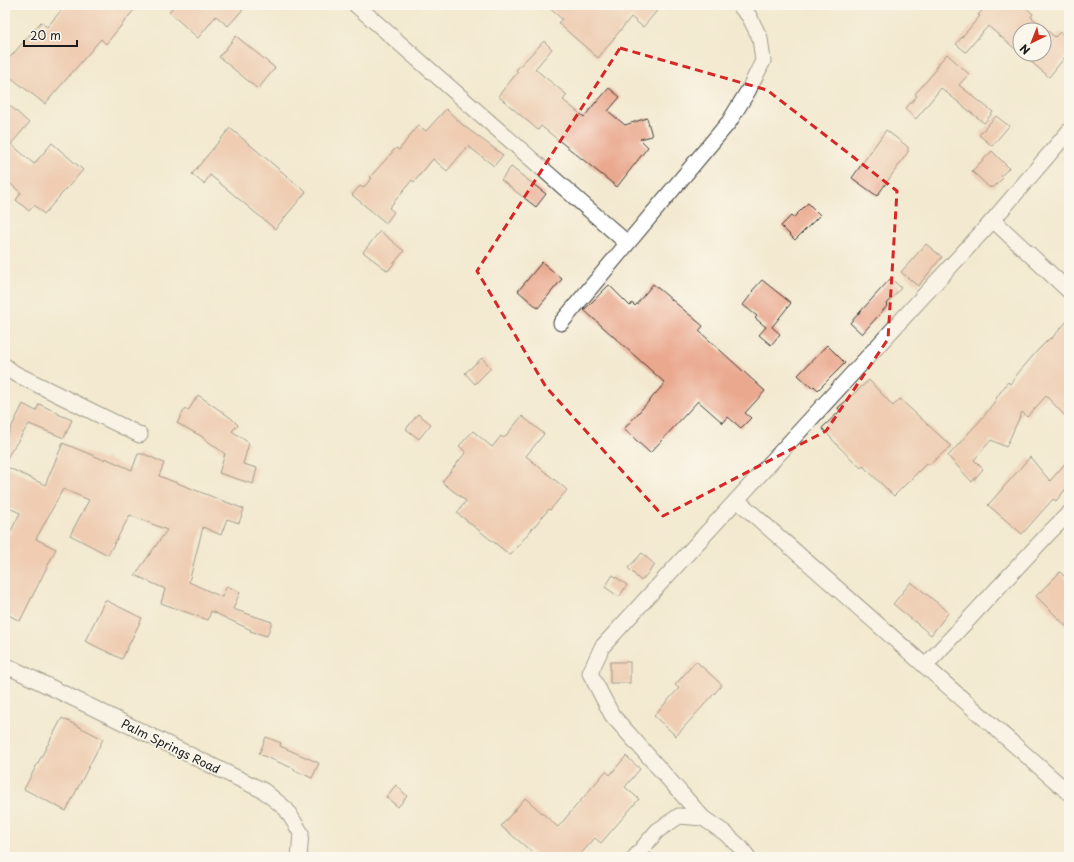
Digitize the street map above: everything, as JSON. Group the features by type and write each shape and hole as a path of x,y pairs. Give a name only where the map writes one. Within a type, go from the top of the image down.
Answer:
{"street":[{"path":"356,5 627,243"},
{"path":"561,323 729,122 748,91 763,61 760,38 749,16 739,5"},
{"path":"748,857 725,832 703,818 612,715 590,673 602,647 993,220 1069,130"},
{"path":"993,220 1069,290"},
{"path":"5,366 14,374 140,435"},
{"path":"737,500 1069,793"},
{"path":"925,666 1069,513"},
{"name":"Palm Springs Road","path":"5,665 264,791 286,809 301,833 299,857"},
{"path":"635,857 657,830 679,816 703,818"}],"highlighted area":[{"path":"620,48 767,90 897,191 888,339 826,431 663,516 546,387 477,271"}],"building":[{"path":"66,5 138,5 106,44 101,39 45,104 5,73 5,63 41,22 47,27"},
{"path":"175,5 247,5 228,26 216,16 198,38 169,12"},
{"path":"546,5 662,5 643,27 631,17 598,58 558,23 562,19"},
{"path":"987,5 1023,5 1033,14 1031,17 1037,22 1012,22 1012,46 988,26 966,52 956,44 980,16 978,15"},
{"path":"1060,32 1069,40 1069,52 1049,77 1031,62 1052,62 1052,34 1055,37"},
{"path":"236,36 275,68 258,89 219,57"},
{"path":"544,41 552,49 535,69 567,95 563,100 584,117 609,88 620,97 608,111 625,125 647,118 652,136 640,139 648,147 617,187 541,126 538,130 498,96 518,72 516,70"},
{"path":"947,54 969,74 959,85 993,112 984,123 941,88 916,119 905,109 917,96 915,94 936,70 935,68"},
{"path":"5,101 29,123 11,144 34,164 52,143 83,170 44,214 34,205 29,211 16,200 21,193 5,179"},
{"path":"446,109 464,126 503,155 494,166 468,146 447,171 433,159 414,182 412,180 389,208 394,212 386,223 352,195 360,186 363,188 372,178 370,177 396,148 399,150 418,125 426,131"},
{"path":"996,116 1009,126 992,146 979,135"},
{"path":"230,128 306,192 275,229 210,175 204,184 192,174"},
{"path":"886,130 908,147 908,152 877,196 852,178"},
{"path":"992,151 1009,168 1001,176 1003,178 993,188 991,186 990,188 972,171"},
{"path":"511,167 546,194 536,207 501,180"},
{"path":"808,203 820,215 795,240 781,226 791,216 793,218"},
{"path":"380,231 404,251 388,271 363,252"},
{"path":"926,244 942,257 918,286 901,272"},
{"path":"542,262 562,279 538,308 518,291"},
{"path":"891,278 901,288 862,334 850,323"},
{"path":"762,280 791,303 772,327 780,334 771,345 759,335 766,327 755,318 757,316 743,305 753,292 752,291"},
{"path":"653,284 703,326 699,331 765,391 745,413 751,418 741,428 728,417 723,423 698,401 650,453 624,429 665,383 584,310 609,285 630,306 632,303 635,306"},
{"path":"1069,319 1069,420 1046,396 1027,417 1022,412 1006,447 991,440 974,460 983,469 972,482 948,456 984,416 1008,382 1010,384 1038,350 1050,338 1051,339"},
{"path":"827,345 845,363 818,390 814,386 812,388 798,375"},
{"path":"482,358 491,368 475,384 465,373"},
{"path":"869,380 893,406 900,399 951,446 929,465 927,463 894,496 863,466 861,468 822,428 840,411 838,408"},
{"path":"198,395 231,418 238,425 232,431 249,443 243,464 257,468 253,484 219,473 225,454 201,436 177,423 185,409 188,411"},
{"path":"23,404 36,411 39,404 72,420 64,438 29,424 6,459 5,440"},
{"path":"418,414 431,424 419,439 406,429"},
{"path":"522,416 544,434 526,456 567,490 510,555 457,513 466,501 442,482 466,452 459,446 473,431 492,447 501,436 504,438"},
{"path":"63,443 104,460 105,458 132,470 138,454 144,454 164,463 159,476 244,509 239,523 227,519 221,535 203,527 189,582 222,597 227,586 240,592 233,609 272,622 267,636 250,631 251,630 211,611 208,620 161,603 165,589 135,575 167,530 130,515 108,555 70,535 89,500 63,489 36,539 56,549 20,621 5,613 5,543 20,513 5,506 5,466 45,485"},
{"path":"1030,457 1050,481 1069,459 1069,485 1056,501 1053,499 1022,534 988,505"},
{"path":"642,553 655,565 641,581 628,568"},
{"path":"1060,572 1069,581 1069,629 1036,596"},
{"path":"613,575 627,585 619,597 605,587"},
{"path":"911,582 949,612 931,635 893,604"},
{"path":"105,600 142,618 122,659 85,641"},
{"path":"696,661 722,685 676,736 654,716 679,688 675,685"},
{"path":"610,662 630,662 630,683 610,683"},
{"path":"62,718 103,739 66,811 24,789"},
{"path":"266,737 281,743 280,746 319,763 312,778 259,754"},
{"path":"626,756 640,769 625,787 639,799 601,843 595,838 578,857 538,857 501,826 525,798 558,827 606,771 610,775"},
{"path":"396,785 407,796 398,807 386,797"}]}
